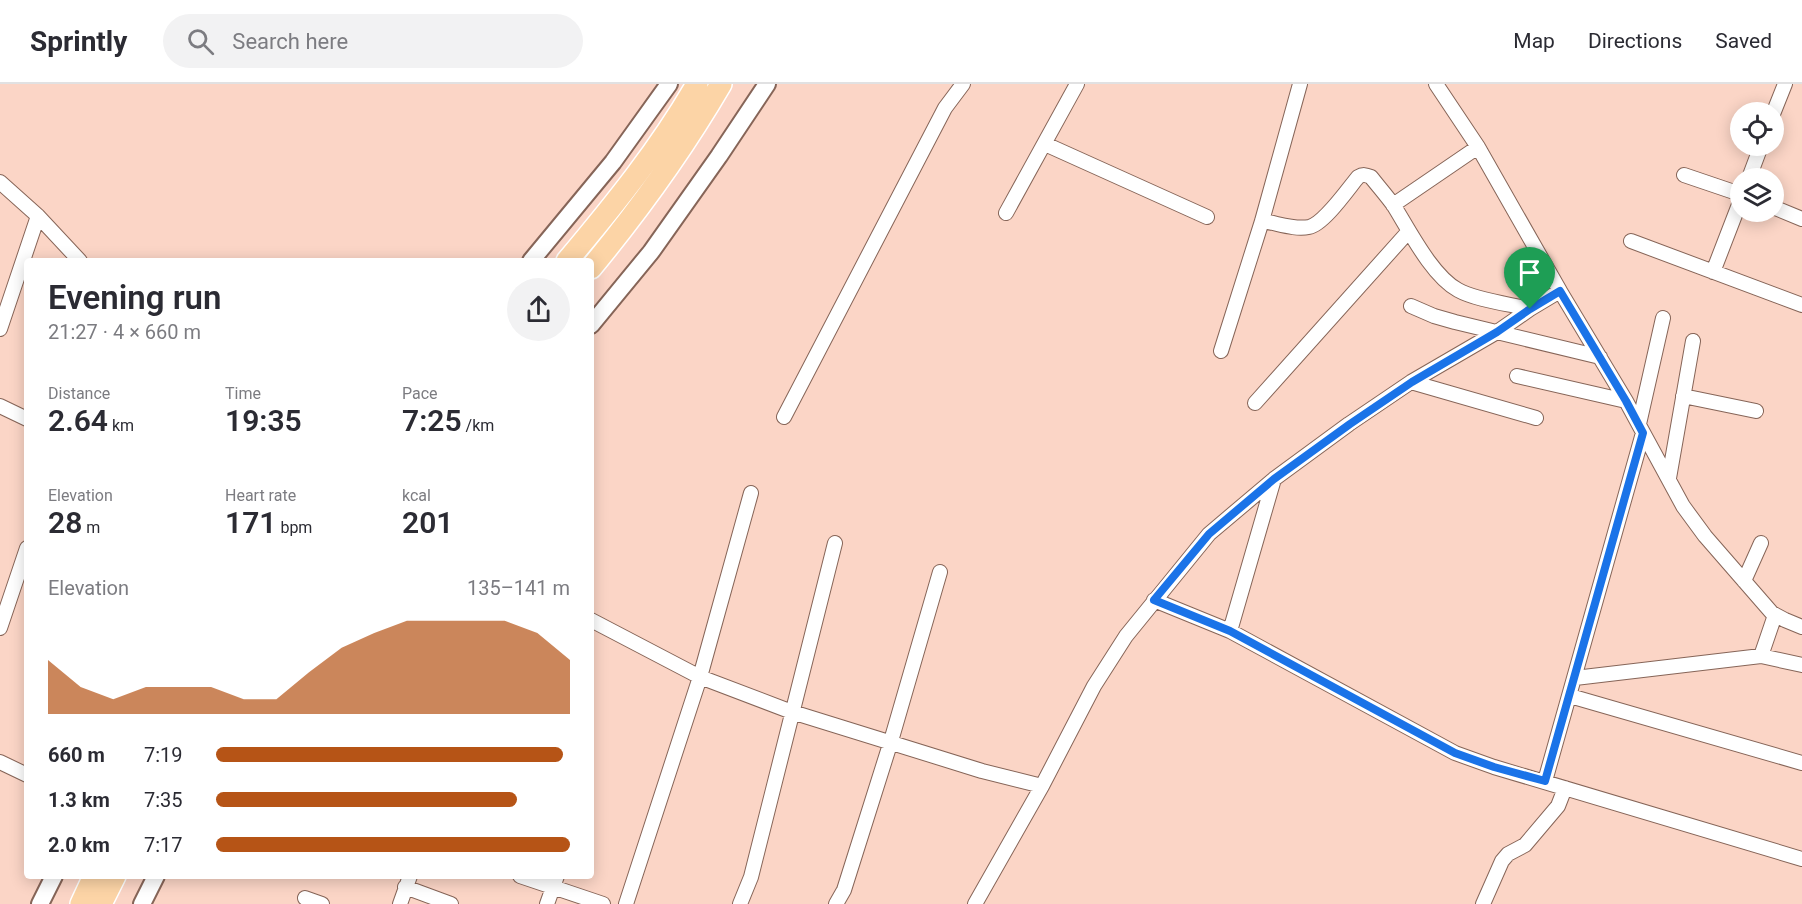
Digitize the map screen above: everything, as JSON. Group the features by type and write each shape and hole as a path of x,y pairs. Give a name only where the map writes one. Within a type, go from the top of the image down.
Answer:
{"highway":[{"path":"570,258 604,217 679,116 697,84"},
{"path":"594,264 622,230 693,132 722,84"},
{"path":"81,904 93,879"},
{"path":"101,904 114,879"}],"street":[{"path":"533,258 613,162 669,84"},
{"path":"594,321 651,252 767,84"},
{"path":"784,417 945,108 963,84"},
{"path":"1006,213 1077,84"},
{"path":"1221,351 1262,221 1300,84"},
{"path":"1436,84 1478,147 1626,401 1683,507 1705,536 1775,615 1802,627"},
{"path":"1045,144 1208,217"},
{"path":"1393,205 1478,147"},
{"path":"1262,221 1299,228 1312,226 1319,222 1362,175 1371,177 1393,205 1408,232 1450,285 1471,295 1530,309"},
{"path":"1684,175 1730,191"},
{"path":"0,182 38,216 77,258"},
{"path":"1784,212 1802,219"},
{"path":"0,329 38,216"},
{"path":"1713,272 1732,222"},
{"path":"1255,403 1408,232"},
{"path":"1630,242 1802,305"},
{"path":"975,904 1095,686 1126,636 1209,534 1274,479 1350,424 1412,382 1497,332 1560,291"},
{"path":"1411,306 1434,316 1600,357"},
{"path":"1545,781 1575,678 1641,429 1663,318"},
{"path":"1669,478 1694,341"},
{"path":"1517,376 1626,401"},
{"path":"1412,382 1536,418"},
{"path":"1683,396 1756,411"},
{"path":"0,406 24,418"},
{"path":"1230,631 1274,479"},
{"path":"626,904 700,677 751,493"},
{"path":"741,904 751,877 835,543"},
{"path":"1744,581 1761,543"},
{"path":"0,628 24,557"},
{"path":"836,904 843,890 891,741 940,572"},
{"path":"1154,600 1230,631 1455,753 1494,767 1802,859"},
{"path":"1761,656 1775,615"},
{"path":"594,622 700,677 792,712 982,771 1042,786"},
{"path":"1575,678 1761,656 1802,665"},
{"path":"1570,696 1802,763"},
{"path":"0,762 24,774"},
{"path":"1483,904 1502,861 1529,840 1558,806 1565,788"},
{"path":"40,904 52,879"},
{"path":"142,904 154,879"},
{"path":"538,879 555,882 603,904"},
{"path":"400,904 407,882 452,904"},
{"path":"547,904 555,882"},
{"path":"305,898 322,904"}],"route":[{"path":"1560,291 1640,424 1643,433 1545,781 1455,753 1230,631 1154,600 1209,534 1274,479 1412,382 1497,332 1530,309 1560,291"}]}
